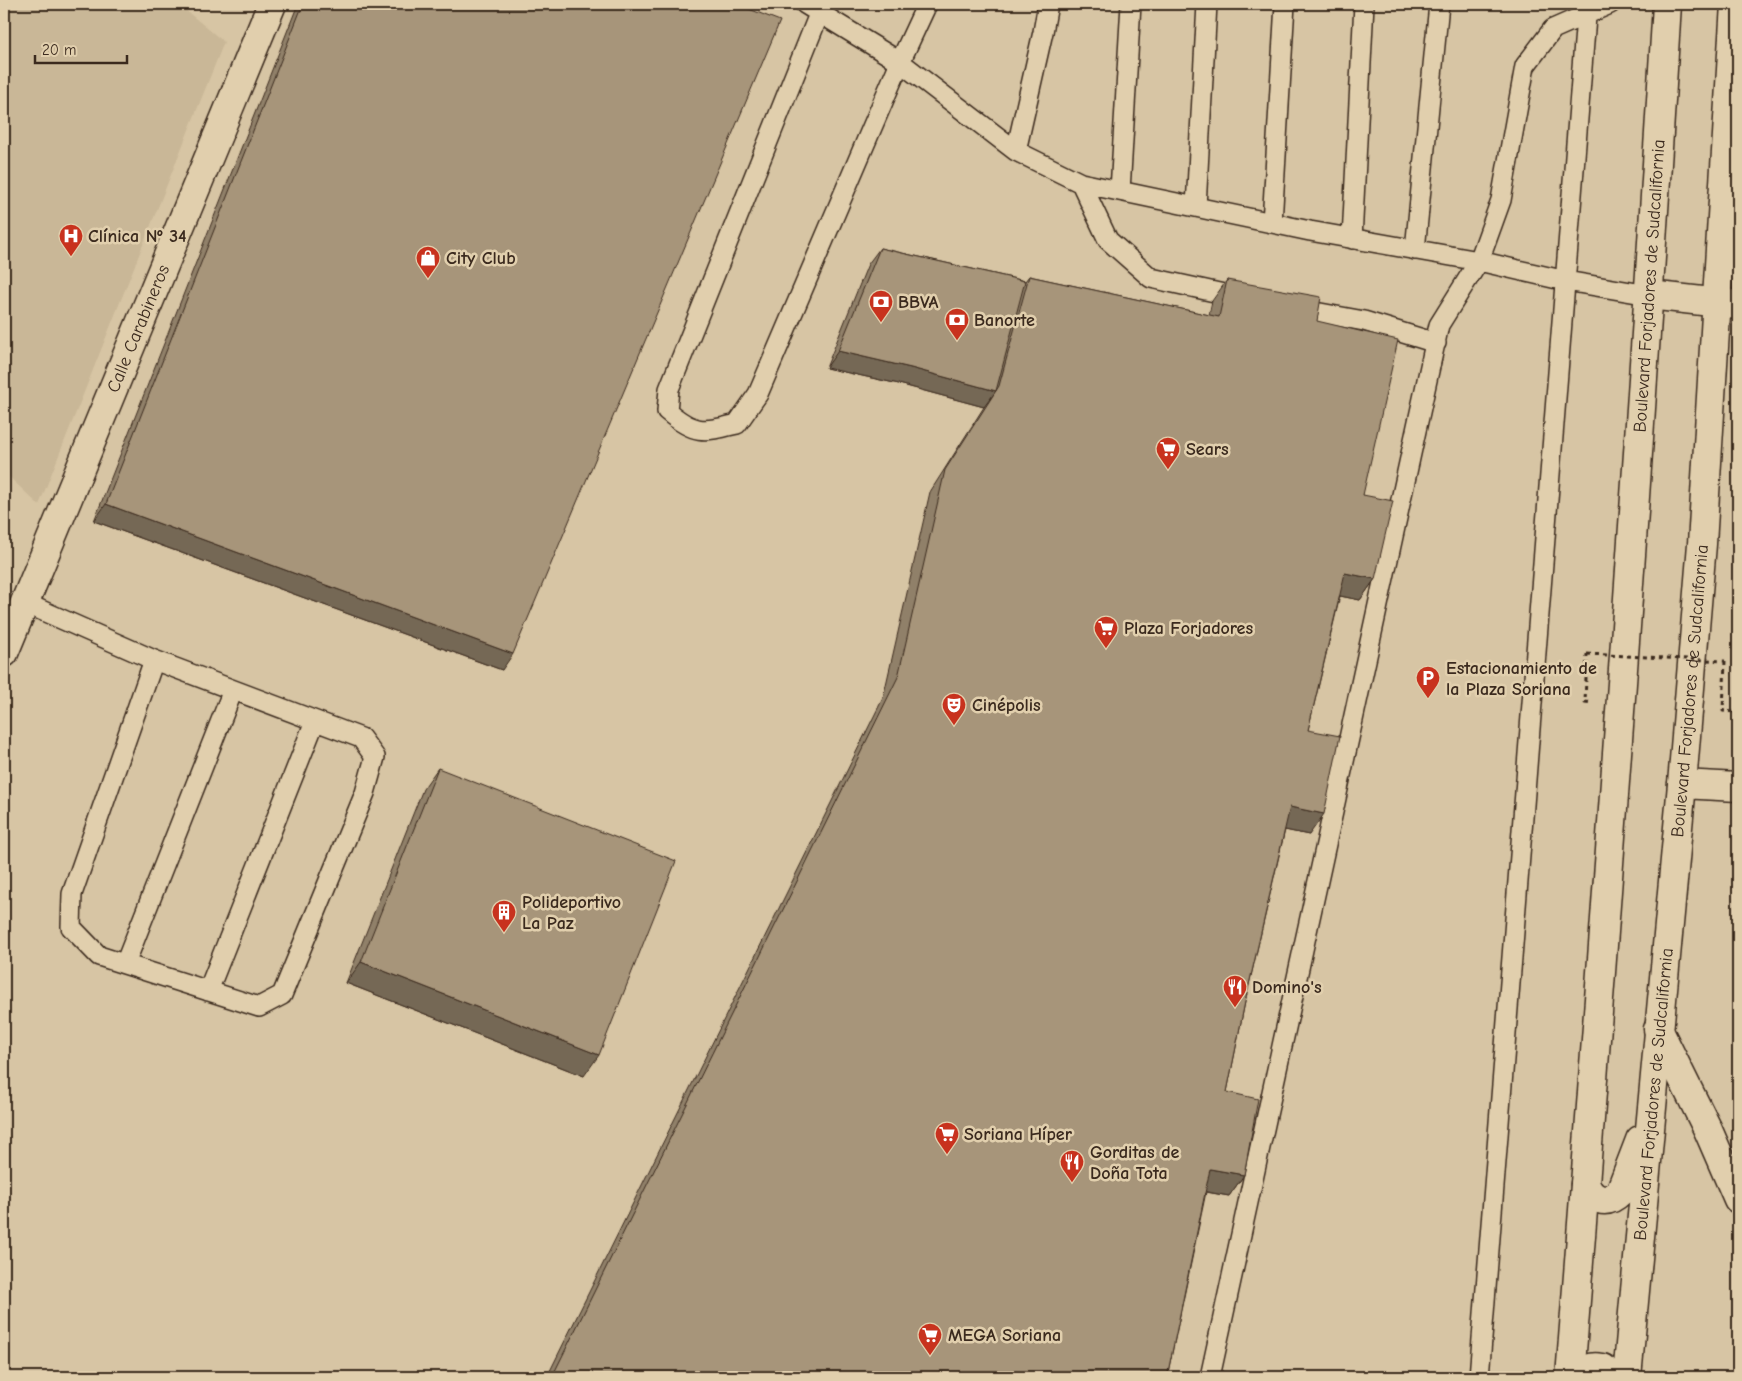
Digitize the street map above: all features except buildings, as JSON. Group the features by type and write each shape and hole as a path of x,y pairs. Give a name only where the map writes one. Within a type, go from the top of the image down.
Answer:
{"main road":[{"name":"Calle Carabineros","path":"4,653 272,4"},
{"name":"Boulevard Forjadores de Sudcalifornia","path":"1570,1377 1649,295 1667,4"},
{"name":"Boulevard Forjadores de Sudcalifornia","path":"1627,1377 1682,784 1702,544 1728,305 1735,4"},
{"path":"1649,295 1728,305"},
{"path":"1682,784 1738,787"},
{"path":"1658,1029 1708,1130 1738,1199"},
{"path":"1585,1184 1589,1194 1604,1201 1615,1197 1620,1192 1651,1112"},
{"path":"1575,1377 1584,1369 1593,1366 1604,1368 1610,1377"}],"lane":[{"path":"927,4 900,62 758,394 738,424 713,430 694,429 677,420 667,411 669,389 816,6 900,62 936,88 1016,151 1081,183 1352,239 1479,261 1566,281 1649,295"},
{"path":"1016,151 1048,4"},
{"path":"1120,191 1132,4"},
{"path":"1196,207 1207,4"},
{"path":"1272,223 1285,4"},
{"path":"1352,239 1364,4"},
{"path":"1415,250 1439,4"},
{"path":"1210,1377 1440,325 1479,261 1501,200 1525,66 1553,28 1587,8 1610,4"},
{"path":"1479,1377 1587,8"},
{"path":"1081,183 1108,240 1151,278 1259,301"},
{"path":"1278,304 1364,321 1436,343"},
{"path":"25,603 154,660 361,738 375,757 365,793 282,995 259,1007 99,956 70,928 72,894 154,660"},
{"path":"125,964 233,690"},
{"path":"208,991 315,721"}],"path":[{"path":"1587,654 1725,661 1723,711 1738,712"}],"shaded area":[{"name":"Clínica Nº 34","path":"4,4 178,4 224,42 39,505 4,472"}],"place":[{"name":"Clínica Nº 34","path":"71,257"},
{"name":"City Club","path":"428,279"},
{"name":"BBVA","path":"881,323"},
{"name":"Banorte","path":"957,341"},
{"name":"Sears","path":"1168,470"},
{"name":"Plaza Forjadores","path":"1106,649"},
{"name":"Estacionamiento de la Plaza Soriana","path":"1428,699"},
{"name":"Cinépolis","path":"954,726"},
{"name":"Polideportivo La Paz","path":"504,933"},
{"name":"Domino's","path":"1235,1008"},
{"name":"Soriana Híper","path":"947,1155"},
{"name":"Gorditas de Doña Tota","path":"1072,1183"},
{"name":"MEGA Soriana","path":"930,1356"}]}
